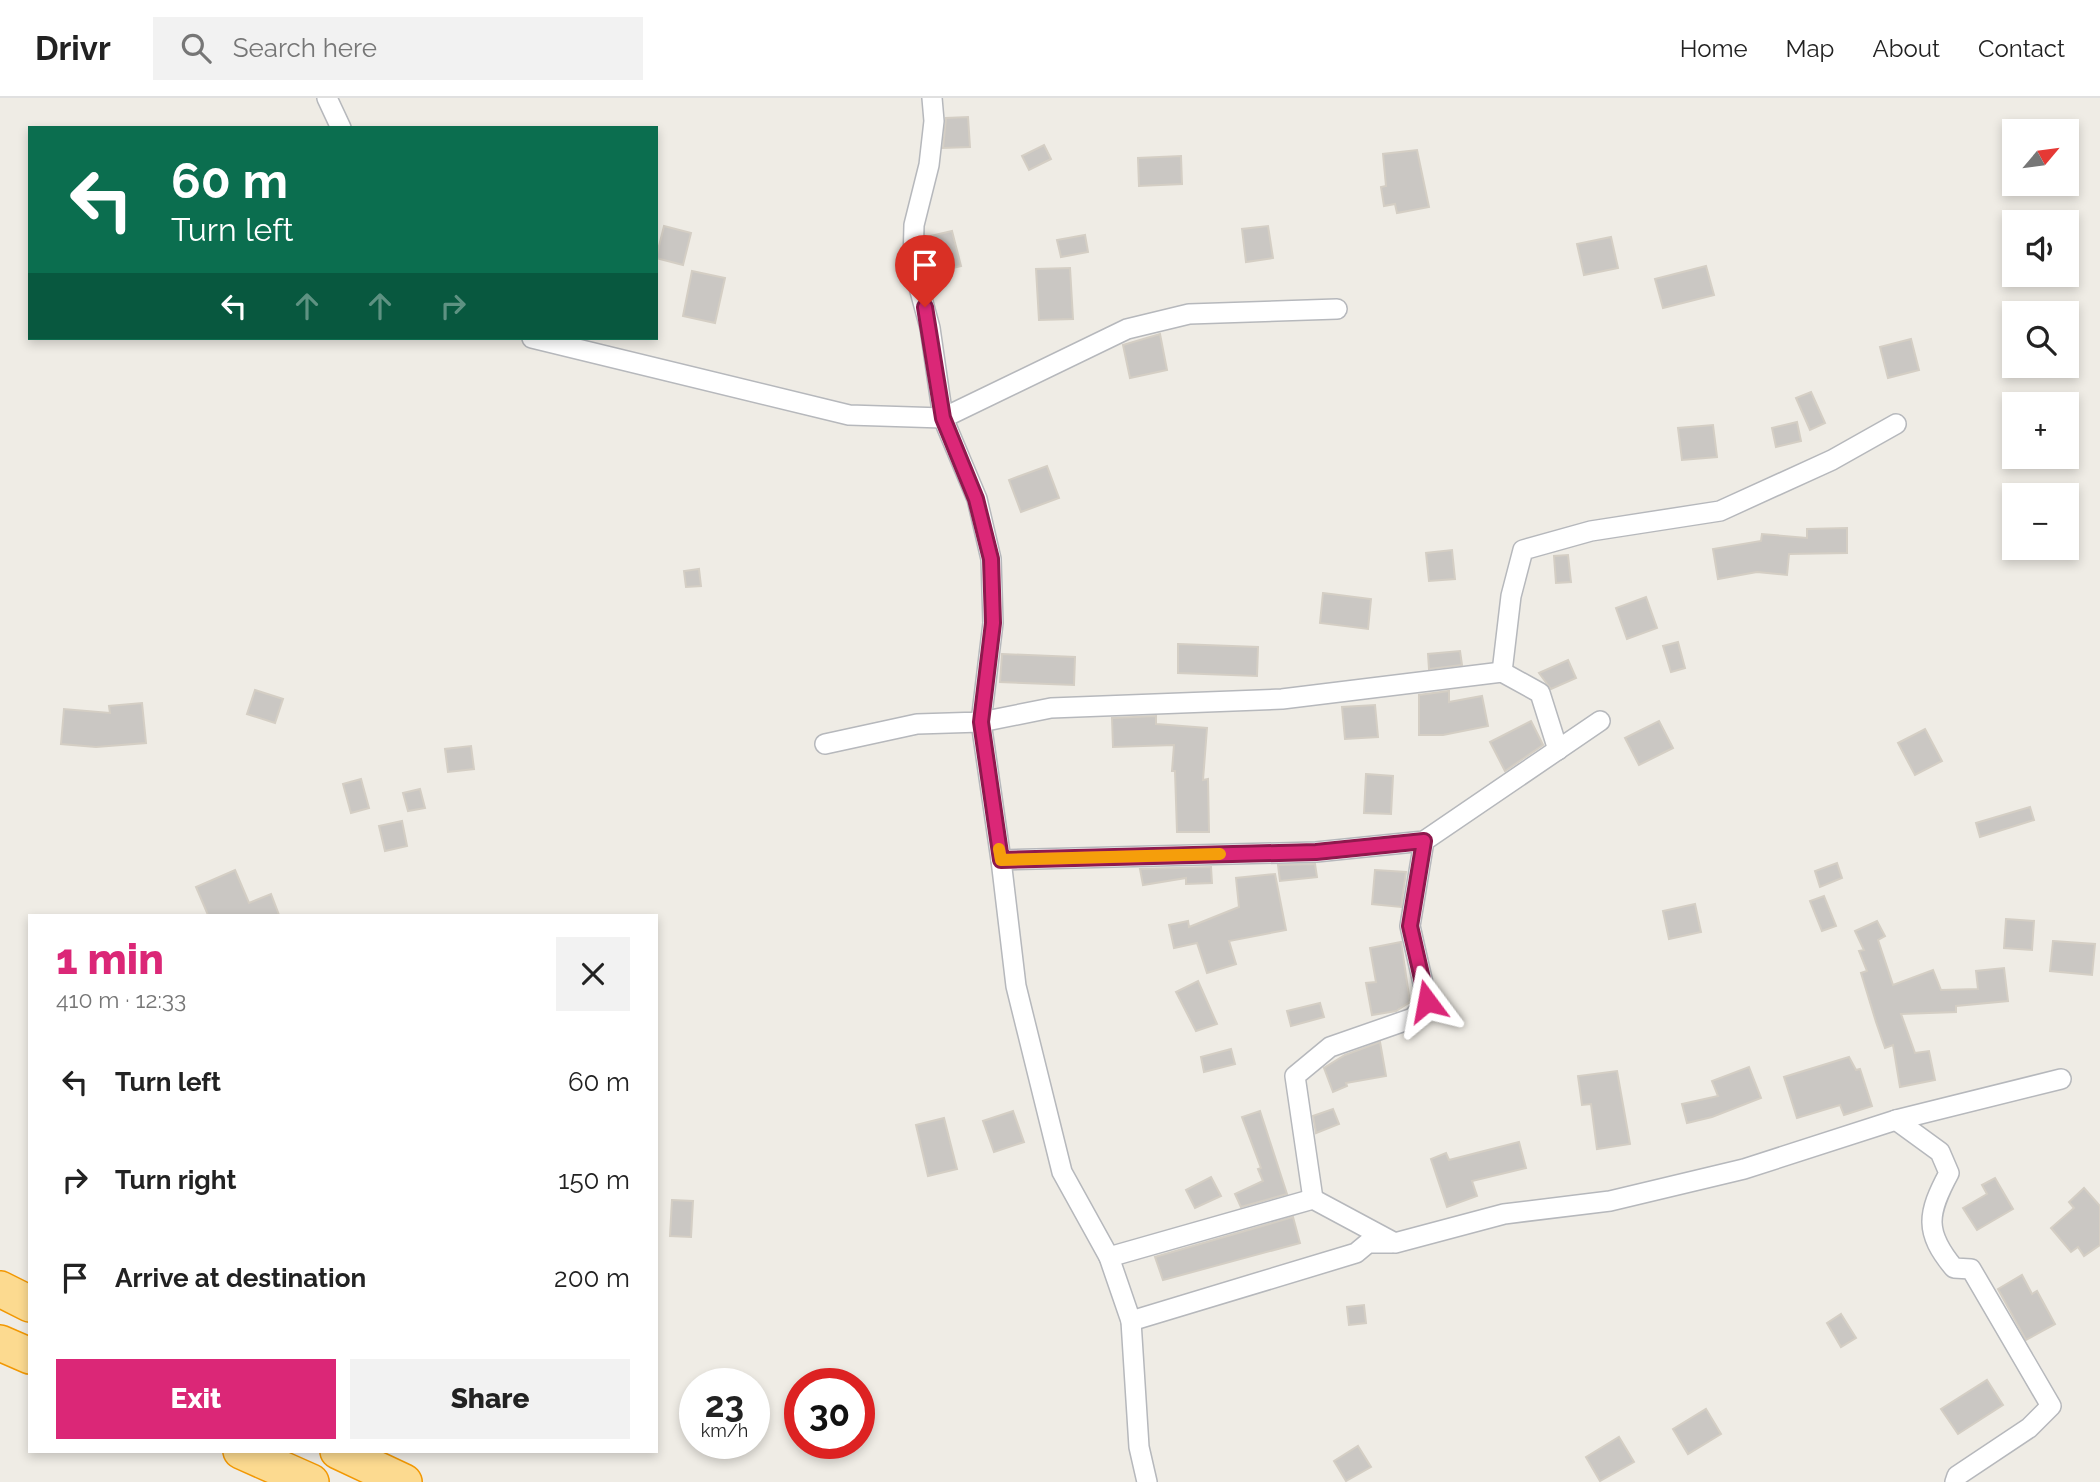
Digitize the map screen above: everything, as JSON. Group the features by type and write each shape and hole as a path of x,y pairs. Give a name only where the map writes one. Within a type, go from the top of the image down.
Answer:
{"highway":[{"path":"0,1289 28,1303"},
{"path":"0,1343 28,1355"},
{"path":"246,1453 311,1482"},
{"path":"342,1453 404,1482"}],"street":[{"path":"327,98 340,126"},
{"path":"932,98 934,121 929,164 914,225 913,265 930,328 943,418 976,499 991,559 993,623 981,722 1016,986 1062,1172 1109,1256 1131,1321 1139,1447 1147,1482"},
{"path":"540,340 849,415 943,418 1127,328 1189,314 1337,309"},
{"path":"1502,672 1511,596 1522,550 1591,531 1720,511 1832,460 1896,424"},
{"path":"825,744 917,724 981,722 1051,708 1282,699 1502,672 1540,693 1558,750"},
{"path":"1001,860 1316,852 1424,841 1600,721"},
{"path":"1313,1199 1295,1076 1331,1046 1413,1018 1427,1001 1410,926 1424,841"},
{"path":"1131,1321 1356,1253 1368,1243 1395,1243 1504,1214 1611,1202 1731,1172 1896,1120 2061,1079"},
{"path":"1896,1120 1940,1152 1949,1173 1933,1203 1934,1244 1954,1268 1971,1269 2051,1406 2029,1429 1957,1476 1955,1482"},
{"path":"1109,1256 1313,1199 1395,1243"}],"building":[{"path":"968,117 970,147 943,148 946,118"},
{"path":"1044,145 1051,159 1029,170 1022,156"},
{"path":"1417,150 1429,207 1397,213 1395,204 1384,206 1381,187 1386,186 1383,154"},
{"path":"1181,156 1182,184 1139,186 1138,158"},
{"path":"664,226 691,233 683,265 658,259"},
{"path":"1268,226 1273,258 1246,262 1242,229"},
{"path":"952,231 961,266 928,274 926,237"},
{"path":"1085,235 1088,252 1061,257 1057,240"},
{"path":"1611,237 1618,268 1584,275 1577,244"},
{"path":"1706,266 1714,295 1663,308 1655,279"},
{"path":"1070,268 1073,319 1039,320 1036,269"},
{"path":"692,271 725,278 715,323 683,316"},
{"path":"1160,334 1167,370 1130,378 1123,345"},
{"path":"1911,339 1919,370 1888,378 1880,347"},
{"path":"1811,392 1825,423 1810,430 1796,398"},
{"path":"1797,422 1801,441 1776,447 1772,428"},
{"path":"1713,425 1717,457 1682,460 1678,428"},
{"path":"1047,466 1059,498 1021,512 1009,480"},
{"path":"1847,528 1847,553 1789,554 1787,575 1757,572 1718,579 1713,549 1761,541 1762,534 1807,538 1807,529"},
{"path":"1452,550 1455,579 1429,581 1426,553"},
{"path":"1568,555 1571,582 1556,583 1554,556"},
{"path":"699,569 701,586 686,587 684,571"},
{"path":"1323,593 1371,599 1368,629 1320,623"},
{"path":"1646,597 1657,628 1627,639 1616,608"},
{"path":"1678,642 1685,668 1671,672 1663,646"},
{"path":"1178,644 1258,647 1257,676 1178,673"},
{"path":"1460,651 1462,665 1429,669 1428,654"},
{"path":"1002,654 1075,657 1074,685 1000,682"},
{"path":"1568,660 1576,678 1551,689 1539,673"},
{"path":"255,690 283,699 275,723 247,714"},
{"path":"1449,691 1449,702 1482,696 1488,726 1443,735 1419,735 1419,695"},
{"path":"142,703 146,743 96,747 61,744 64,709 110,713 109,706"},
{"path":"1375,705 1378,737 1345,739 1342,707"},
{"path":"1156,716 1156,724 1207,728 1203,780 1208,779 1209,832 1177,832 1175,771 1172,771 1174,745 1113,747 1112,718"},
{"path":"1531,721 1543,745 1505,771 1490,742"},
{"path":"1659,721 1673,748 1639,765 1625,738"},
{"path":"1925,729 1942,761 1915,775 1898,743"},
{"path":"471,746 474,769 448,772 445,749"},
{"path":"1366,774 1393,776 1391,814 1364,813"},
{"path":"361,779 369,808 351,813 343,784"},
{"path":"420,789 425,808 408,811 403,793"},
{"path":"2030,807 2034,820 1980,837 1976,823"},
{"path":"402,821 407,846 385,851 379,826"},
{"path":"1837,863 1842,878 1820,887 1815,871"},
{"path":"1315,864 1317,877 1280,881 1278,865"},
{"path":"1211,867 1212,883 1186,884 1186,878 1143,885 1140,869"},
{"path":"235,870 249,903 271,894 279,914 208,914 196,887"},
{"path":"1375,870 1406,872 1401,907 1372,904"},
{"path":"1275,874 1286,930 1229,941 1236,964 1207,973 1197,943 1174,948 1169,925 1188,921 1189,927 1239,907 1236,878"},
{"path":"1824,896 1836,926 1822,931 1810,901"},
{"path":"1695,904 1701,932 1669,939 1663,911"},
{"path":"2006,919 2034,921 2032,950 2004,948"},
{"path":"1877,921 1885,936 1878,940 1893,985 1933,970 1941,990 1978,989 1976,971 2004,968 2008,1001 1956,1006 1956,1012 1901,1014 1915,1053 1929,1051 1935,1080 1900,1087 1893,1045 1885,1048 1861,973 1867,971 1859,951 1864,950 1855,931"},
{"path":"2053,941 2095,944 2092,975 2050,971"},
{"path":"1401,942 1410,1002 1396,1011 1372,1015 1366,983 1376,982 1370,948"},
{"path":"1198,981 1217,1024 1196,1031 1176,992"},
{"path":"1320,1003 1324,1017 1291,1026 1287,1011"},
{"path":"1380,1042 1386,1076 1346,1083 1347,1086 1333,1092 1324,1068 1345,1055"},
{"path":"1231,1049 1235,1064 1204,1072 1201,1057"},
{"path":"1849,1057 1856,1070 1860,1069 1872,1106 1844,1115 1840,1105 1797,1118 1784,1077"},
{"path":"1749,1067 1761,1098 1712,1117 1687,1123 1682,1104 1718,1096 1712,1081"},
{"path":"1617,1071 1630,1144 1597,1149 1591,1104 1582,1105 1578,1076"},
{"path":"1333,1109 1339,1124 1316,1133 1313,1116"},
{"path":"1013,1111 1024,1142 994,1152 983,1121"},
{"path":"1260,1111 1287,1194 1241,1207 1235,1194 1263,1181 1258,1169 1261,1168 1242,1117"},
{"path":"944,1118 957,1169 928,1176 916,1125"},
{"path":"1519,1142 1526,1168 1472,1181 1477,1196 1447,1207 1431,1159 1446,1153 1449,1160"},
{"path":"1211,1177 1221,1196 1195,1208 1186,1190"},
{"path":"1995,1178 2013,1209 1977,1230 1963,1208 1987,1194 1982,1185"},
{"path":"2084,1188 2100,1206 2100,1245 2084,1256 2078,1247 2071,1252 2051,1228 2074,1208 2069,1202"},
{"path":"672,1200 693,1201 691,1237 670,1236"},
{"path":"1293,1217 1300,1243 1163,1280 1155,1257"},
{"path":"2022,1275 2032,1294 2037,1291 2055,1324 2026,1340 1998,1289"},
{"path":"1364,1305 1366,1323 1349,1325 1347,1307"},
{"path":"1841,1314 1856,1338 1841,1347 1827,1323"},
{"path":"1987,1380 2003,1405 1958,1434 1941,1409"},
{"path":"1706,1409 1721,1434 1688,1454 1673,1429"},
{"path":"1619,1437 1634,1462 1600,1481 1586,1457"},
{"path":"1358,1446 1371,1467 1346,1481 1334,1461"}],"slow traffic":[{"path":"999,849 1001,860 1220,854"}],"route":[{"path":"925,307 943,418 976,499 991,559 993,623 981,722 1001,860 1316,852 1424,841 1410,926 1427,1001"}]}
